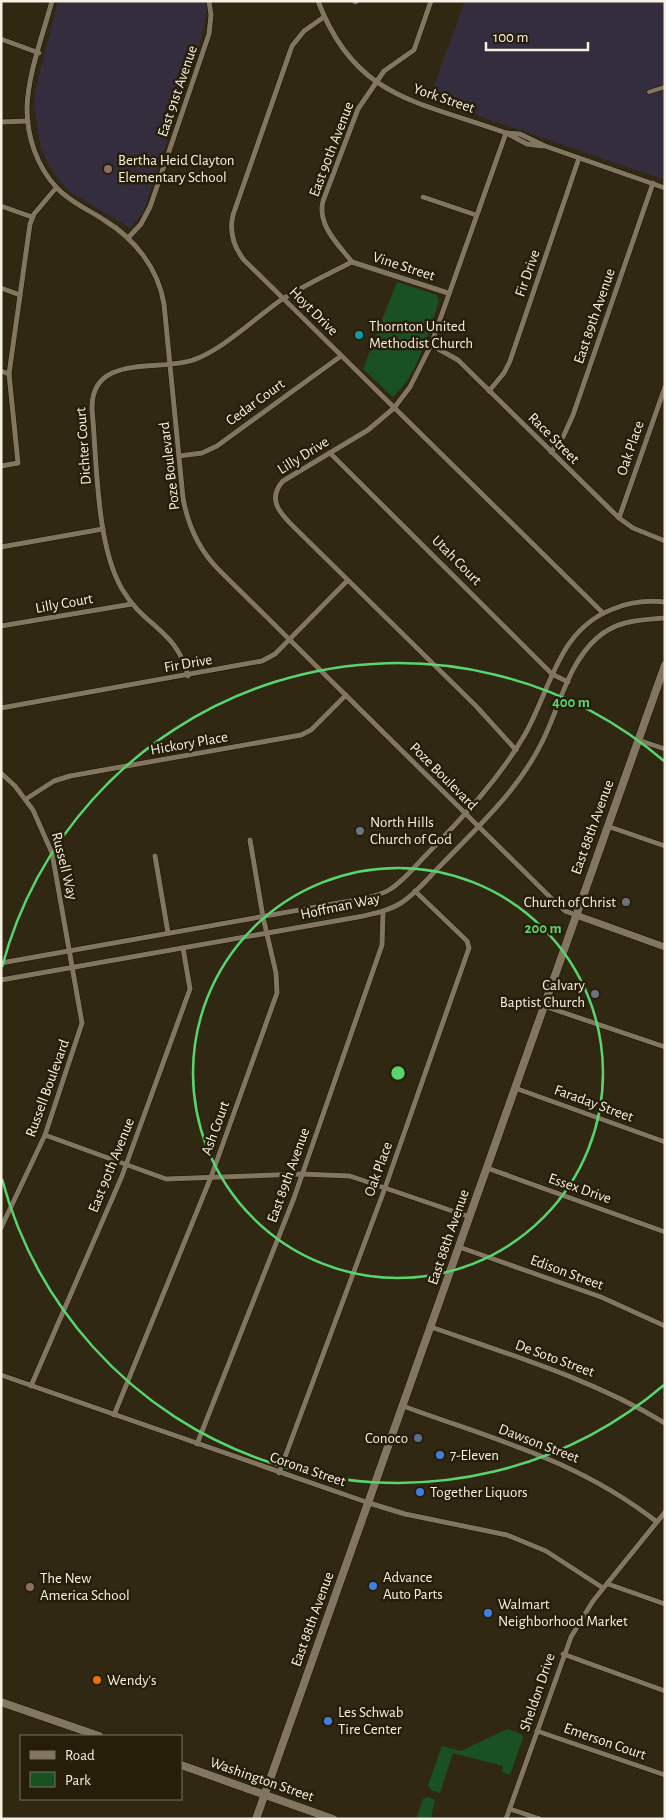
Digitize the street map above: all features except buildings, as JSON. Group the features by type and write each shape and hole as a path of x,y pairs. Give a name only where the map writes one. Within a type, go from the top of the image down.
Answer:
{"main road":[{"name":"East 88th Avenue","path":"256,1819 665,665"},
{"path":"1,1702 96,1735"},
{"name":"Washington Street","path":"182,1765 333,1819"}],"street":[{"name":"Poze Boulevard","path":"52,1 29,90 28,121 35,153 56,188 128,238 146,260 159,284 164,304 186,511 192,531 204,553 465,815 552,899 565,910 576,915"},
{"name":"East 91st Avenue","path":"128,238 141,224 150,207 209,34 211,15 209,1"},
{"name":"York Street","path":"318,1 338,44 350,60 375,82 403,97 506,133 524,136 545,146 665,188"},
{"name":"East 90th Avenue","path":"352,262 323,223 322,207 352,120 375,82 389,65 414,50 431,1"},
{"name":"Hoyt Drive","path":"324,17 304,31 292,46 231,224 232,238 239,255 603,612"},
{"path":"1,39 39,53"},
{"path":"649,92 665,87"},
{"path":"1,122 28,121"},
{"name":"Lilly Drive","path":"506,133 418,375 394,408 368,430 283,481 276,491 274,502 278,511 476,706 516,750"},
{"name":"Fir Drive","path":"489,391 504,373 510,361 579,158"},
{"name":"East 89th Avenue","path":"551,452 563,438 573,415 654,183"},
{"path":"1,466 18,463 9,374 32,217 56,188"},
{"path":"423,197 476,215"},
{"path":"1,206 32,217"},
{"name":"Dichter Court","path":"188,676 185,664 174,642 132,604 114,573 103,529 92,409 94,394 101,381 116,371 192,361 212,350 283,299 352,262"},
{"name":"Vine Street","path":"352,262 448,293"},
{"path":"1,288 20,295"},
{"name":"Race Street","path":"430,345 458,360 619,518 633,528 665,541"},
{"name":"Cedar Court","path":"179,456 202,453 218,446 341,356"},
{"path":"1,371 9,374"},
{"name":"Oak Place","path":"619,518 665,387"},
{"name":"Utah Court","path":"330,453 552,674 568,682"},
{"path":"1,547 103,529"},
{"name":"Fir Drive","path":"1,708 188,676 262,661 275,654 347,581"},
{"name":"Hoffman Way","path":"1,963 361,899 388,890 465,815 493,783 516,750 534,719 565,647 583,626 603,612 636,602 665,602"},
{"name":"Lilly Court","path":"1,626 132,604"},
{"name":"Hoffman Way","path":"1,980 383,911 400,903 415,891 478,827 531,762 558,709 578,660 598,637 622,623 637,619 665,618"},
{"name":"Hickory Place","path":"26,799 54,781 70,776 301,735 311,730 346,695"},
{"path":"638,740 665,750"},
{"name":"Russell Way","path":"1,773 26,799 40,822 52,853 69,950"},
{"path":"607,826 665,846"},
{"name":"Ash Court","path":"114,1415 211,1177 277,993 277,982 268,933 263,917 250,840"},
{"path":"156,856 168,933"},
{"name":"Oak Place","path":"279,1473 385,1188 470,948 467,941 415,891"},
{"name":"East 89th Avenue","path":"197,1444 302,1174 382,945 383,911"},
{"path":"576,915 665,948"},
{"name":"East 90th Avenue","path":"31,1386 126,1165 190,989 183,948"},
{"name":"Russell Boulevard","path":"1,1228 45,1135 81,1030 80,1006 69,950"},
{"path":"544,1006 665,1047"},
{"name":"Faraday Street","path":"515,1088 665,1142"},
{"path":"45,1135 166,1179 302,1174 350,1176 470,1217"},
{"name":"Essex Drive","path":"487,1168 665,1232"},
{"name":"Edison Street","path":"459,1247 601,1297 665,1326"},
{"name":"De Soto Street","path":"431,1327 584,1381 611,1393 665,1423"},
{"name":"Corona Street","path":"1,1375 369,1503 405,1514 507,1535 546,1551 603,1588"},
{"name":"Dawson Street","path":"403,1406 568,1466 618,1493 657,1522"},
{"name":"Sheldon Drive","path":"506,1819 563,1654 581,1619 603,1588 665,1512"},
{"path":"608,1584 665,1604"},
{"path":"563,1654 665,1691"},
{"name":"Emerson Court","path":"537,1731 665,1775"},
{"path":"510,1808 540,1819"}],"shaded area":[{"path":"58,1 205,1 207,11 201,40 143,213 130,228 70,192 52,171 41,149 34,108 35,91"},
{"path":"465,1 665,1 665,180 429,99"}],"green space":[{"path":"397,282 437,295 439,301 416,365 410,376 393,397 363,369"},
{"path":"507,1729 521,1734 523,1738 510,1775 502,1772 503,1766 453,1753 440,1793 431,1790 428,1785 442,1746 461,1751"},
{"path":"428,1797 435,1800 431,1818 433,1819 416,1819 423,1799"}],"place":[{"name":"Bertha Heid Clayton Elementary School","path":"108,169"},
{"name":"Thornton United Methodist Church","path":"359,335"},
{"name":"North Hills Church of God","path":"360,831"},
{"name":"Church of Christ","path":"626,902"},
{"name":"Calvary Baptist Church","path":"595,994"},
{"name":"Conoco","path":"418,1438"},
{"name":"7-Eleven","path":"440,1455"},
{"name":"Together Liquors","path":"420,1492"},
{"name":"Advance Auto Parts","path":"373,1586"},
{"name":"The New America School","path":"30,1587"},
{"name":"Walmart Neighborhood Market","path":"488,1613"},
{"name":"Wendy's","path":"97,1680"},
{"name":"Les Schwab Tire Center","path":"328,1721"}]}
